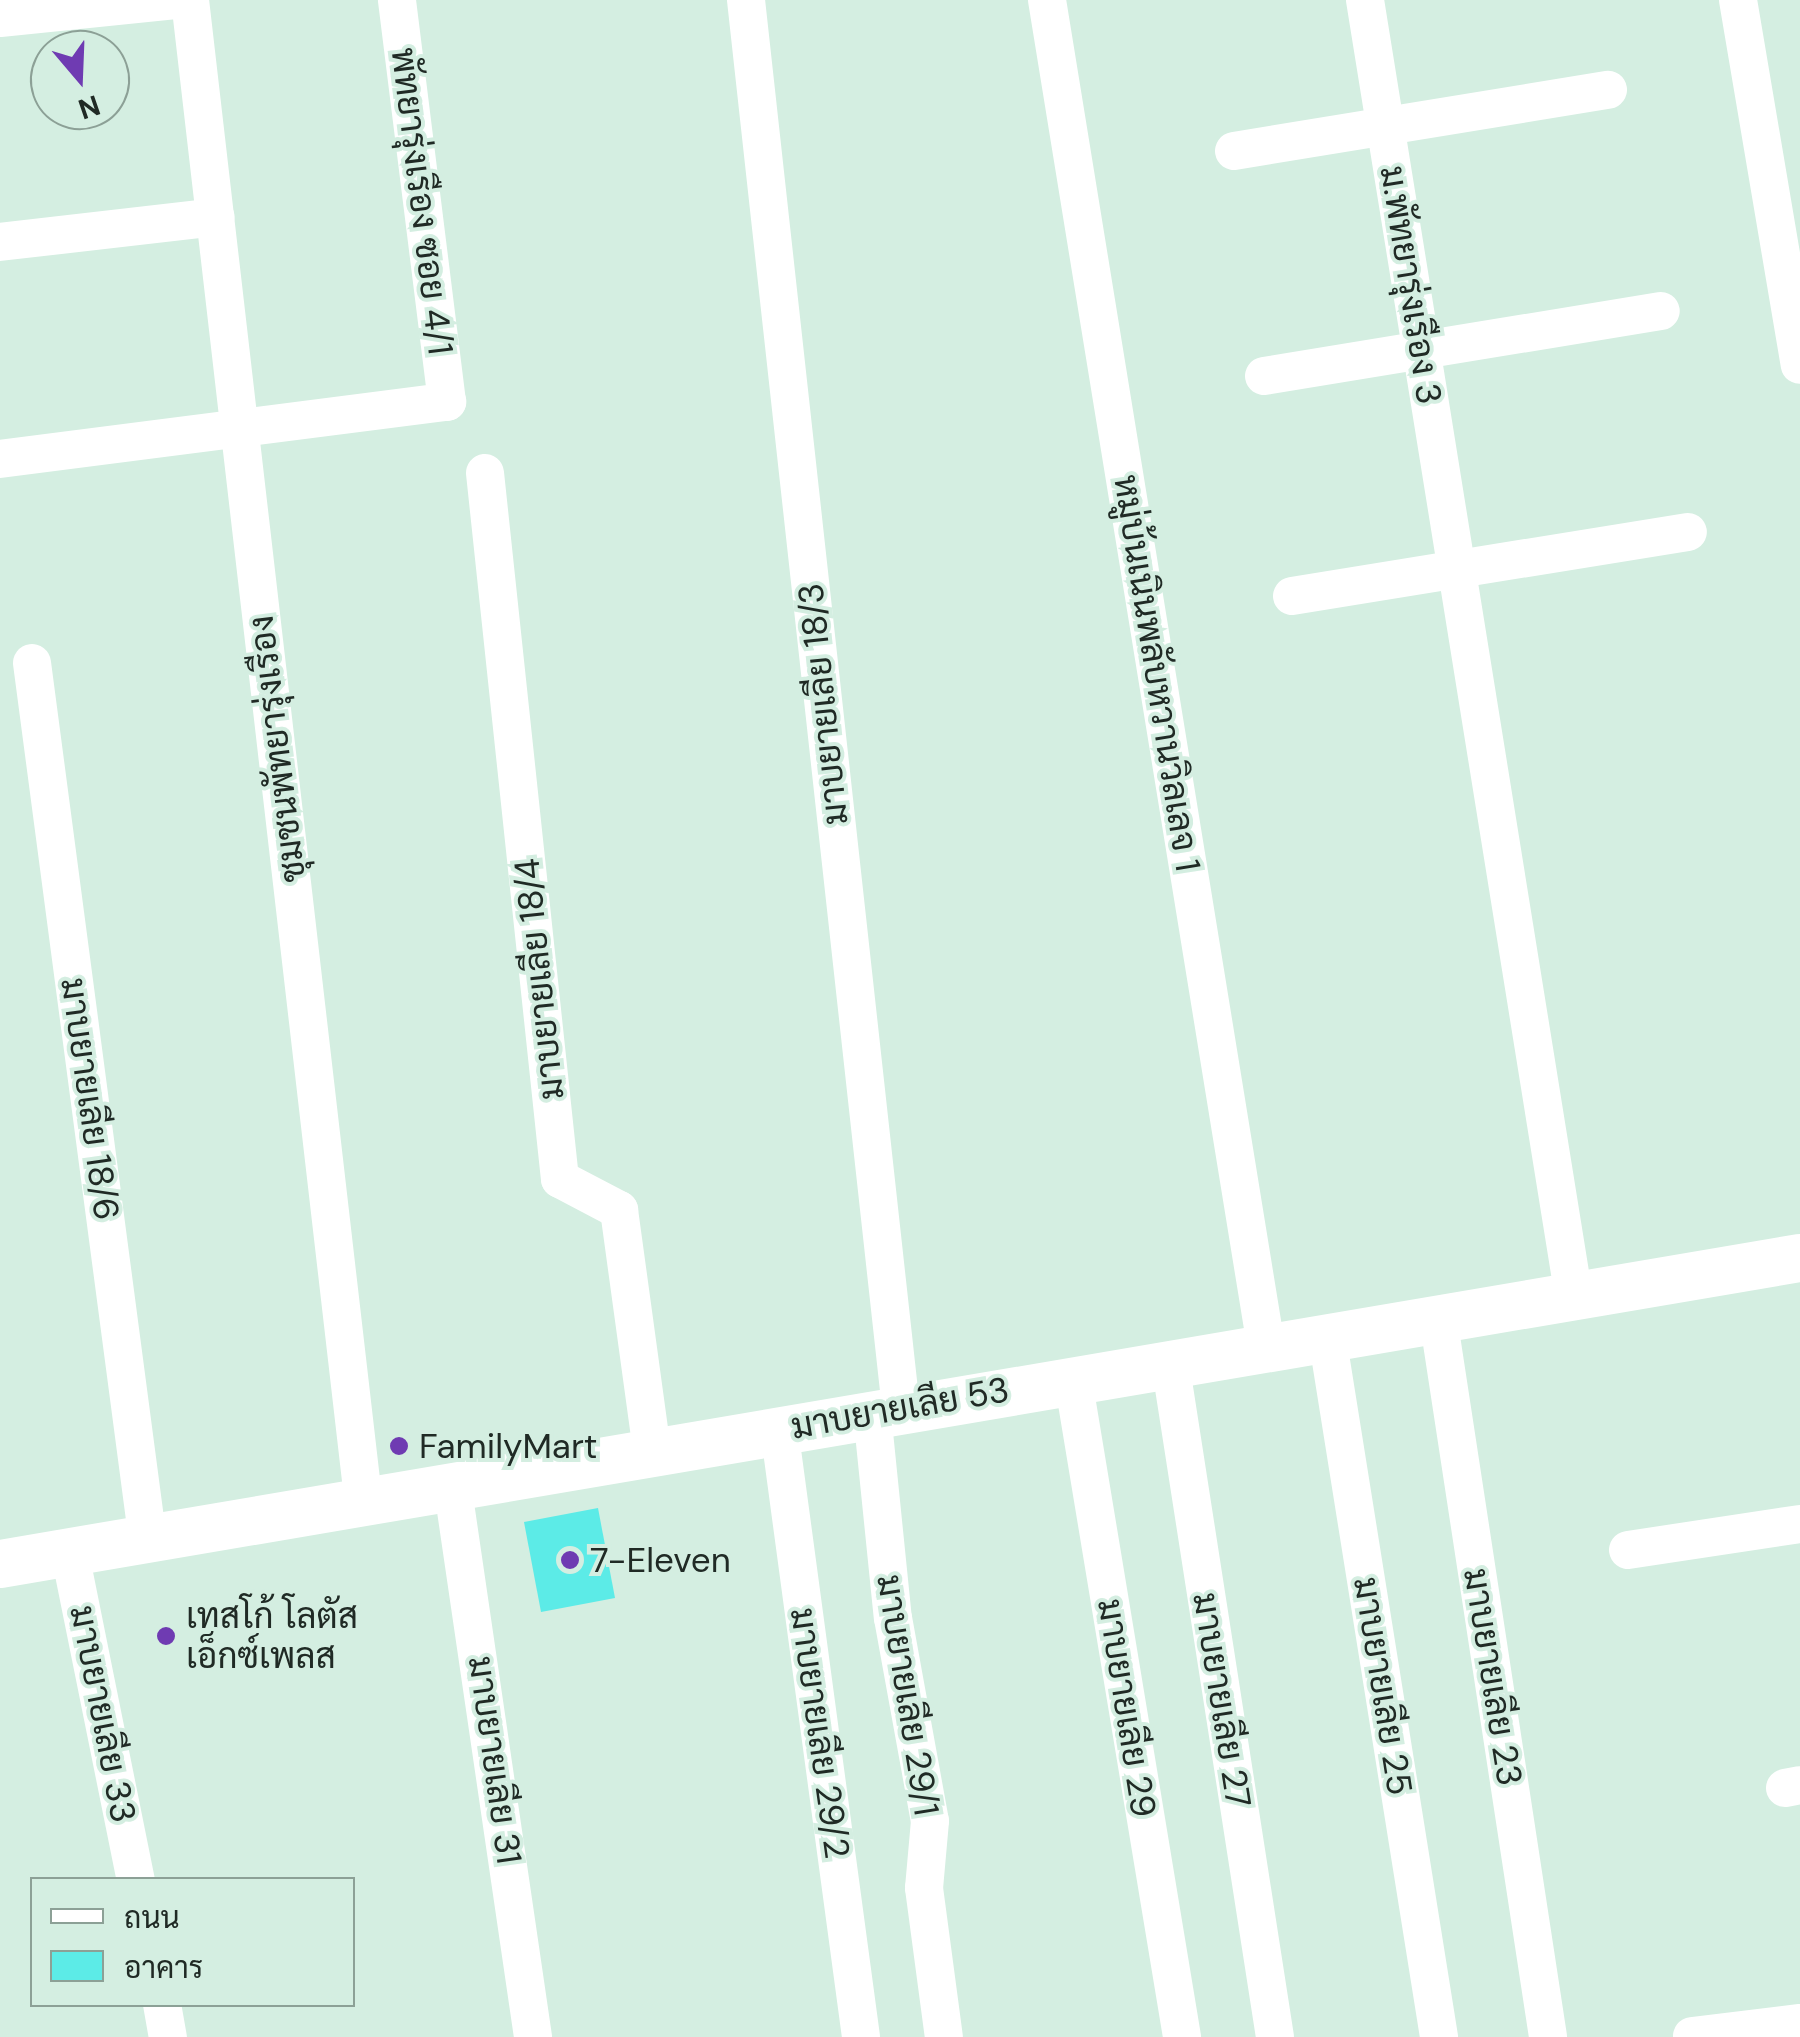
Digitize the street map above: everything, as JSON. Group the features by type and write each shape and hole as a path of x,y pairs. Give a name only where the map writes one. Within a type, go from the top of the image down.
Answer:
{"street":[{"path":"0,18 178,0"},
{"name":"ชุมชนพัทยารุ่งเรือง","path":"190,0 363,1498"},
{"name":"พัทยารุ่งเรือง ซอย 4/1","path":"240,428 447,402 398,0"},
{"name":"มาบยายเลีย 18/3","path":"746,0 887,1410"},
{"name":"หมู่บ้นเนินพลับหวานวิลเลจ 1","path":"1047,0 1266,1346"},
{"name":"ม.พัทยารุ่งเรือง 3","path":"1366,0 1574,1297"},
{"path":"1738,0 1800,364"},
{"path":"1234,151 1608,90"},
{"path":"0,242 216,216"},
{"path":"1264,376 1661,312"},
{"path":"0,459 240,428"},
{"name":"มาบยายเลีย 18/4","path":"485,473 560,1179 619,1210 652,1450"},
{"path":"1292,596 1688,532"},
{"name":"มาบยายเลีย 18/6","path":"32,663 147,1534"},
{"name":"มาบยายเลีย 53","path":"0,1564 147,1534 1800,1258"},
{"name":"มาบยายเลีย 23","path":"1438,1317 1548,2037"},
{"name":"มาบยายเลีย 25","path":"1327,1336 1439,2037"},
{"name":"มาบยายเลีย 27","path":"1170,1362 1275,2037"},
{"name":"มาบยายเลีย 29","path":"1073,1378 1182,2037"},
{"name":"มาบยายเลีย 29/1","path":"887,1410 893,1618 930,1821 924,1888 944,2037"},
{"name":"มาบยายเลีย 29/2","path":"779,1428 861,2037"},
{"name":"มาบยายเลีย 31","path":"452,1483 533,2037"},
{"path":"1628,1550 1800,1524"},
{"name":"มาบยายเลีย 33","path":"70,1549 135,1877"},
{"path":"163,2007 168,2037"},
{"path":"1692,2036 1800,2023"}],"building":[{"name":"7-Eleven","path":"598,1508 615,1598 541,1612 524,1522"}],"place":[{"name":"FamilyMart","path":"399,1446"},
{"name":"7-Eleven","path":"570,1560"},
{"name":"เทสโก้ โลตัส เอ็กซ์เพลส","path":"166,1636"}]}
